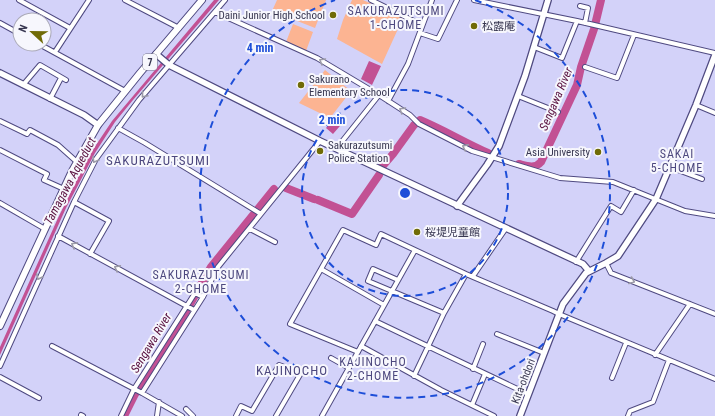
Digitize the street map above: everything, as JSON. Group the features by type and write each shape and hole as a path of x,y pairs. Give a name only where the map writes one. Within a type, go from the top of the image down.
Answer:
{"main road":[{"name":"7","path":"1,323 77,162 98,125 125,91 158,56 202,0"}],"street":[{"path":"19,0 70,28"},
{"path":"55,52 89,0"},
{"path":"125,0 179,28"},
{"path":"0,366 58,236 96,159 139,100 168,64 225,0"},
{"path":"374,0 422,25"},
{"path":"388,101 408,64 432,0"},
{"path":"420,33 438,40 456,0"},
{"path":"158,56 168,64 336,149 585,266 589,271 606,264 620,254 656,199 696,105 715,54 595,25 474,0"},
{"path":"457,206 492,158 501,140 518,96 548,0"},
{"path":"580,6 588,8 585,23"},
{"path":"215,12 317,58 380,95 415,119 419,124 472,151 560,178 613,182 685,211 715,216"},
{"path":"534,47 562,58 577,21"},
{"path":"0,23 12,30"},
{"path":"585,67 617,78 634,35"},
{"path":"52,50 125,91"},
{"path":"23,85 40,65 66,80"},
{"path":"0,73 84,115 98,125"},
{"path":"50,99 61,78"},
{"path":"336,149 380,95"},
{"path":"518,96 558,112"},
{"path":"696,105 715,113"},
{"path":"0,121 27,134 30,130 53,142 77,162"},
{"path":"118,128 260,213"},
{"path":"141,392 203,296 218,267 250,229 260,213 320,141"},
{"path":"0,150 47,174 44,180 64,189"},
{"path":"670,167 702,179"},
{"path":"576,262 611,206 621,212 634,190"},
{"path":"74,202 109,221 90,254"},
{"path":"0,203 45,229"},
{"path":"473,276 506,228"},
{"path":"250,229 275,242"},
{"path":"358,352 290,324 343,230 376,245 381,234 466,274 626,343 715,379"},
{"path":"58,236 194,310"},
{"path":"322,416 415,250"},
{"path":"606,264 612,273 715,314"},
{"path":"321,269 384,305"},
{"path":"398,280 373,269 368,281 444,313"},
{"name":"Kita-ohdori","path":"520,416 559,314 569,296 583,276 589,271"},
{"path":"414,376 444,313 466,274"},
{"path":"121,416 134,389 195,293 203,296"},
{"path":"656,355 690,304"},
{"path":"375,321 528,394"},
{"path":"497,334 544,353"},
{"path":"612,378 626,343"},
{"path":"473,369 483,344"},
{"path":"52,346 141,392 182,416"},
{"path":"361,346 414,376 494,416"},
{"path":"331,358 349,368"},
{"path":"628,416 630,411 653,402 669,360"},
{"path":"236,416 241,406 252,411 279,366 302,373 276,416"},
{"path":"472,405 485,374"},
{"path":"0,377 39,398"},
{"path":"157,416 159,402"},
{"path":"186,409 192,416"}],"shaded area":[{"path":"214,0 219,0 115,122 95,153 66,208 0,355 0,347 58,218 88,157 112,121"},
{"path":"277,0 326,0 315,28 272,11"},
{"path":"352,0 363,0 403,18 382,64 337,39 343,20"},
{"path":"293,24 313,32 306,51 286,42"},
{"path":"369,61 381,66 372,85 361,79"},
{"path":"325,70 351,91 330,118 299,103"},
{"path":"338,113 346,119 333,134 326,128"}],"waterway":[{"name":"Sengawa River","path":"519,164 536,166 541,162 577,85 601,0"},
{"name":"Sengawa River","path":"381,168 414,125 420,120 488,153"},
{"name":"Sengawa River","path":"318,200 352,214 379,175"},
{"name":"Sengawa River","path":"286,188 314,199"},
{"name":"Sengawa River","path":"124,416 135,394 172,336 211,267 274,189"}],"place":[{"name":"Daini Junior High School","path":"333,15"},
{"name":"松露庵","path":"474,26"},
{"name":"Sakurano Elementary School","path":"301,85"},
{"name":"Sakurazutsumi Police Station","path":"320,151"},
{"name":"Asia University","path":"598,152"},
{"name":"桜堤児童館","path":"417,232"}],"district":[{"name":"SAKURAZUTSUMI 1-CHOME","path":"396,18"},
{"name":"SAKURAZUTSUMI","path":"158,160"},
{"name":"SAKAI 5-CHOME","path":"677,161"},
{"name":"SAKURAZUTSUMI 2-CHOME","path":"201,282"},
{"name":"KAJINOCHO 2-CHOME","path":"373,369"},
{"name":"KAJINOCHO","path":"292,370"}],"water label":[{"name":"Tamagawa Aqueduct","path":"70,181"}]}
